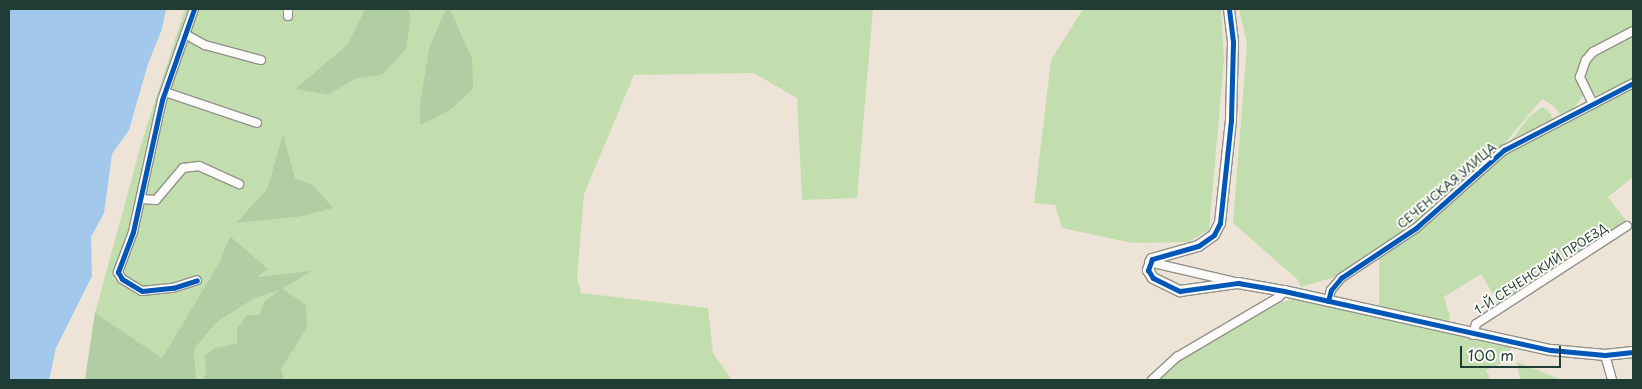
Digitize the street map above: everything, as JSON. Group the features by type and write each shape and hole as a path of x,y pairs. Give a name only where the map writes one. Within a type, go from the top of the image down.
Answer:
{"street":[{"path":"194,9 165,92 130,240 118,266 122,278 142,291 173,288 197,280"},
{"path":"1149,262 1158,256 1187,250 1207,241 1220,224 1231,120 1233,42 1229,9"},
{"path":"1593,104 1580,77 1586,60 1593,52 1633,30"},
{"path":"184,34 206,45 261,60"},
{"name":"СЕЧЕНСКАЯ УЛИЦА","path":"1328,301 1331,290 1341,278 1416,228 1504,150 1633,83"},
{"path":"165,92 257,123"},
{"path":"141,199 156,200 183,168 199,166 239,184"},
{"name":"1-Й СЕЧЕНСКИЙ ПРОЕЗД","path":"1473,335 1476,324 1627,226"},
{"path":"1149,262 1153,278 1180,291 1238,283"},
{"path":"1149,262 1238,283 1284,290 1473,335 1551,350 1604,355 1633,352"},
{"path":"1152,380 1183,353 1279,297 1284,290"},
{"path":"1604,355 1612,380"},
{"path":"1160,372 1166,380"}],"green space":[{"path":"185,9 365,9 347,45 296,89 328,95 355,79 382,75 411,16 408,9 446,9 429,47 420,103 421,125 472,58 450,9 873,9 857,198 802,200 797,98 754,73 634,75 584,194 577,278 581,293 708,308 713,353 732,380 284,380 280,369 307,328 259,316 237,329 237,344 202,380 196,380 194,349 217,322 255,298 283,289 311,272 255,277 267,269 230,236 219,263 162,358 85,380 95,313 142,141","holes":["283,135 295,178 313,185 297,217 236,223 267,189"]},
{"path":"365,9 408,9 411,16 406,49 382,75 355,79 328,95 295,89 347,45"},
{"path":"446,9 450,9 472,58 473,89 450,110 420,125 420,103 429,47"},
{"path":"1083,9 1221,9 1224,60 1209,230 1188,242 1132,243 1062,228 1055,205 1034,203 1051,60"},
{"path":"1239,9 1633,9 1633,28 1584,59 1577,71 1583,96 1569,114 1561,116 1554,106 1542,99 1496,153 1414,226 1339,276 1301,287 1297,279 1233,223 1247,44"},
{"path":"1633,33 1633,80 1596,96 1585,80 1587,62 1594,53"},
{"path":"1633,86 1633,177 1608,197 1628,223 1499,304 1481,274 1444,297 1450,317 1448,324 1379,307 1379,257 1506,152"},
{"path":"1542,107 1548,110 1554,121 1507,146 1529,117"},
{"path":"283,134 295,178 313,185 333,208 297,217 236,223 267,189"},
{"path":"230,236 268,269 257,277 312,271 283,289 306,305 307,328 281,369 284,380 202,380 206,374 205,356 215,348 237,344 237,329 247,315 259,315 265,301 280,290 255,298 217,322 194,349 196,380 85,380 95,313 162,358 219,263"},
{"path":"1293,299 1511,348 1508,360 1486,370 1491,380 1158,380 1179,360 1272,305"},
{"path":"1517,362 1562,380 1520,380"}],"water":[{"path":"9,9 166,9 162,29 148,64 129,130 112,154 104,213 91,237 92,276 56,348 49,380 9,380"}],"cycle path":[{"path":"194,9 162,100 133,232 118,272 122,279 142,291 173,288 197,280"},
{"path":"1229,9 1233,42 1231,120 1220,223 1214,235 1198,246 1152,259 1148,270 1153,278 1180,291 1238,283 1284,291 1551,350 1605,355 1633,352"},
{"path":"1328,301 1331,290 1341,278 1416,228 1504,150 1633,83"}]}
